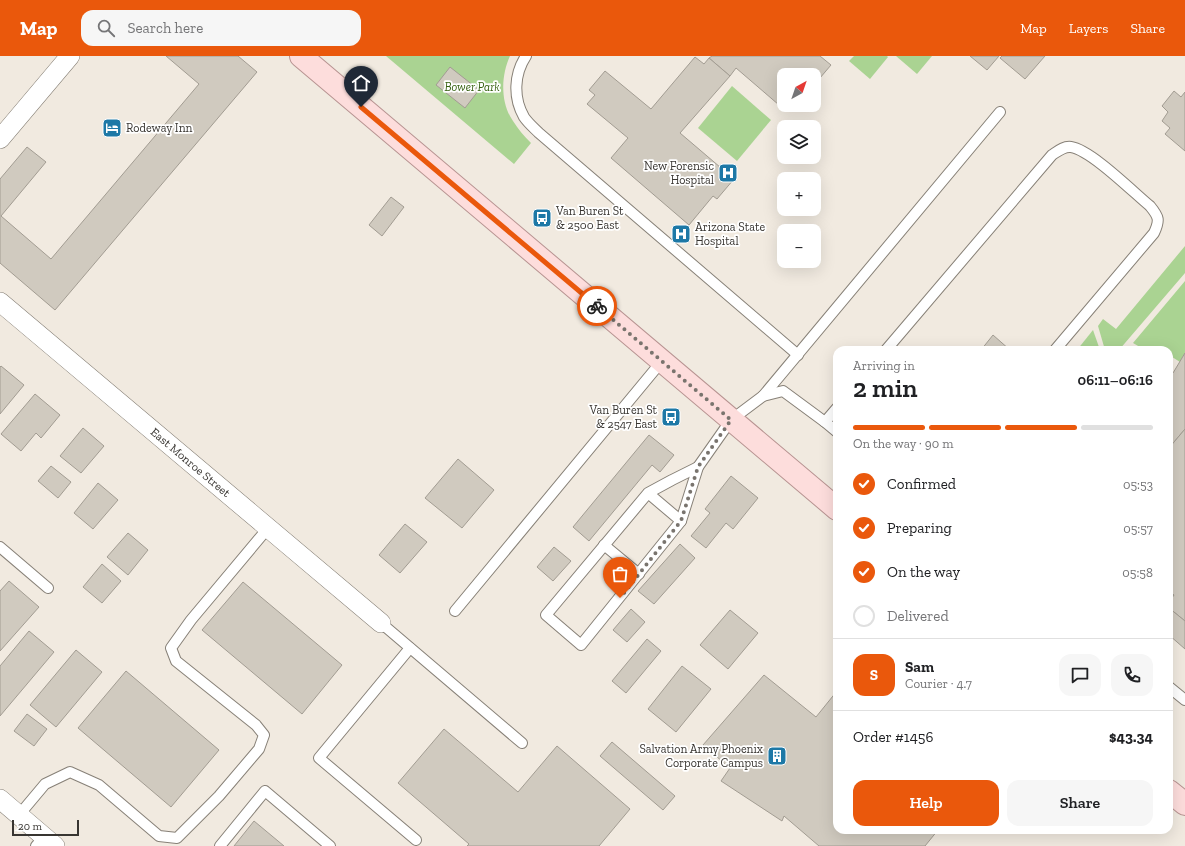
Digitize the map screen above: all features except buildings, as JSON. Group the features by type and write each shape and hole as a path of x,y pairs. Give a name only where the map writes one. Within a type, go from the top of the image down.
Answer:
{"main road":[{"path":"301,56 833,506"},
{"path":"1173,794 1185,804"}],"street":[{"path":"0,139 70,56"},
{"name":"East Monroe Street","path":"0,302 381,623"},
{"path":"0,799 19,815 45,843"}],"lane":[{"path":"526,56 521,64 516,81 516,99 524,118 539,133 798,355"},
{"path":"698,467 648,494 546,615 581,645 681,521 698,467 731,420 763,396 1000,112"},
{"path":"889,346 1048,160 1062,148 1071,147 1088,154 1150,206 1157,215 1159,222 1154,233 1058,346"},
{"path":"455,611 662,361"},
{"path":"763,396 784,391 833,429"},
{"path":"825,422 833,413"},
{"path":"648,494 681,521"},
{"path":"19,815 45,784 70,772 99,785 159,836 177,838 219,796 259,749 264,735 256,726 176,661 171,648 191,620 268,528"},
{"path":"604,545 639,574"},
{"path":"0,547 48,588"},
{"path":"381,623 522,743"},
{"path":"410,648 319,758 416,840"},
{"path":"1173,690 1185,700"},
{"path":"220,846 264,790 330,846"}],"green space":[{"name":"Bower Park","path":"386,56 510,56 505,72 503,89 504,98 509,114 515,124 531,143 514,164"},
{"path":"854,56 888,57 870,79 849,61"},
{"path":"896,56 932,56 917,74"},
{"path":"732,86 771,120 737,161 698,128"},
{"path":"1185,246 1185,273 1122,346 1104,346 1098,326 1103,319 1116,329"},
{"path":"1185,281 1185,353 1180,362 1173,358 1173,346 1138,346 1133,343"},
{"path":"1093,330 1099,346 1080,346"}],"way so far":[{"path":"597,306 731,420 698,467 681,521 620,598"}],"place":[{"name":"Rodeway Inn","path":"112,128"},
{"name":"New Forensic Hospital","path":"728,173"},
{"name":"Van Buren St & 2500 East","path":"542,218"},
{"name":"Arizona State Hospital","path":"681,234"},
{"name":"Van Buren St & 2547 East","path":"671,417"},
{"name":"Salvation Army Phoenix Corporate Campus","path":"777,756"}],"route":[{"path":"361,107 597,306"}]}
